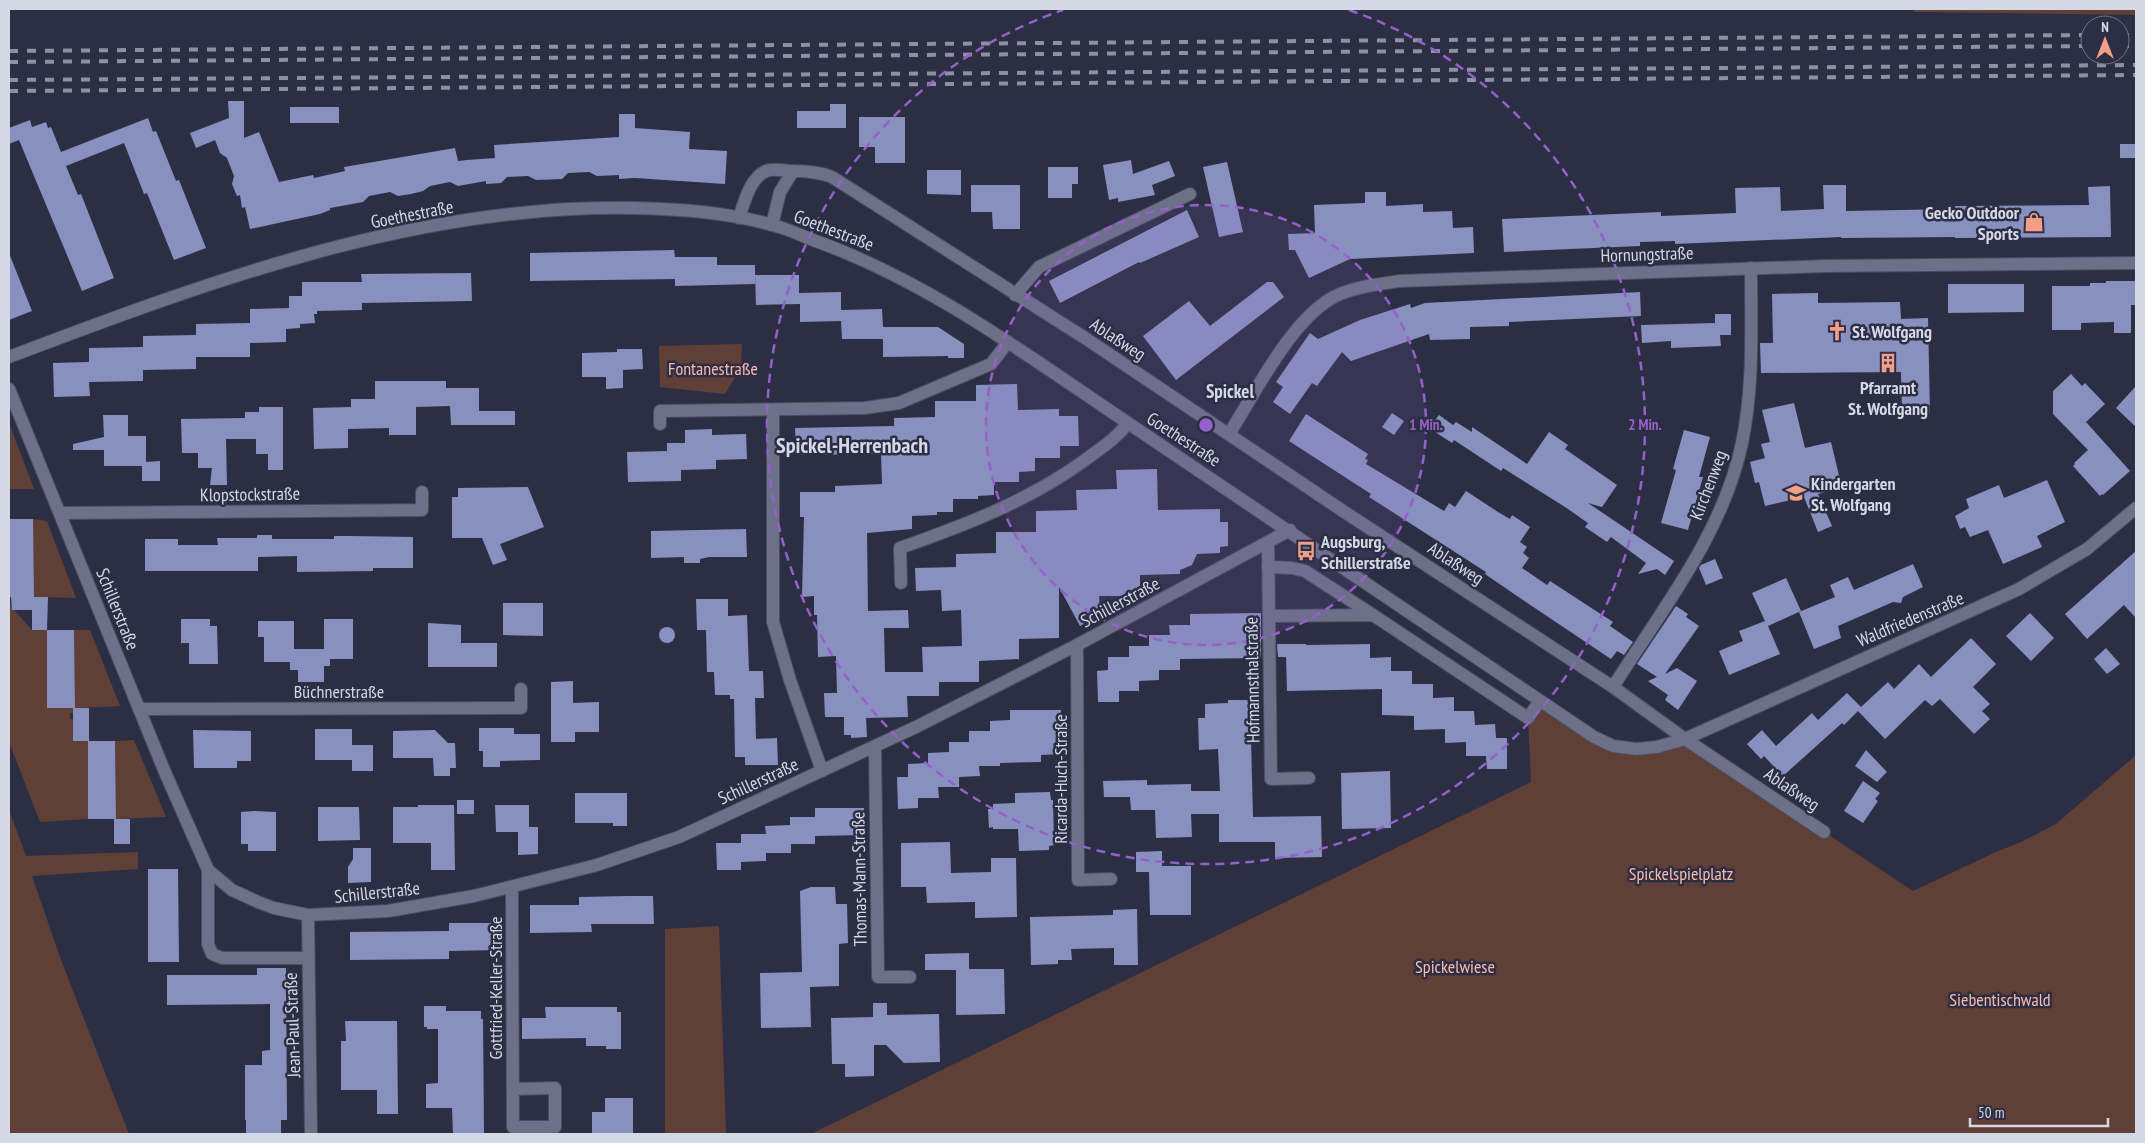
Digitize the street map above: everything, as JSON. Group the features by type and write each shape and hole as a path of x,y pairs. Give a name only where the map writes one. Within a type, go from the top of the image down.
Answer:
{"street":[{"name":"Ablaßweg","path":"739,218 745,199 758,176 767,170 818,171 832,177 1085,338 1346,513 1613,687 1685,739 1824,832"},
{"path":"772,225 780,192 793,171"},
{"path":"1015,295 1039,266 1190,194"},
{"name":"Goethestraße","path":"9,357 217,281 309,254 400,233 504,216 578,208 681,210 739,218 772,225 874,264 945,302 1290,530 1594,737 1613,746 1636,749 1657,747 1685,739"},
{"name":"Hornungstraße","path":"1229,434 1294,333 1319,307 1338,295 1359,288 1400,280 1751,268 1942,264 2136,263"},
{"name":"Kirchenweg","path":"1613,687 1693,561 1730,485 1742,443 1751,375 1751,268"},
{"path":"660,424 660,411 865,408 899,403 990,364 1008,342"},
{"name":"Schillerstraße","path":"9,389 184,819 208,870 232,890 258,902 274,908 308,915 388,911 434,904 512,887 597,865 644,850 679,836 874,747 1077,645 1290,530"},
{"path":"773,410 773,622 790,680 822,771"},
{"path":"901,583 900,548 990,514 1060,478 1118,436 1128,423"},
{"name":"Klopstockstraße","path":"61,514 422,510 422,492"},
{"name":"Waldfriedenstraße","path":"1685,739 2024,586 2087,549 2136,508"},
{"name":"Hofmannsthalstraße","path":"1268,542 1271,779 1309,778"},
{"path":"1268,567 1292,568 1305,571 1528,718 1540,701"},
{"path":"1269,616 1373,615"},
{"name":"Ricarda-Huch-Straße","path":"1077,645 1078,880 1111,879"},
{"name":"Büchnerstraße","path":"139,709 521,708 521,689"},
{"name":"Thomas-Mann-Straße","path":"874,747 878,977 910,977"},
{"name":"Schillerstraße","path":"208,870 208,944 212,954 222,958 307,958"},
{"name":"Gottfried-Keller-Straße","path":"512,887 513,1127 555,1126 555,1088 513,1089"},
{"name":"Jean-Paul-Straße","path":"308,915 307,958 311,1134"}],"green space":[{"path":"1914,9 2136,9 2136,15 1914,12"},
{"name":"Fontanestraße","path":"742,344 741,368 725,394 660,387 659,346"},
{"path":"9,423 34,489 9,489"},
{"path":"33,519 47,521 76,598 33,597"},
{"path":"9,600 12,608 32,630 47,630 47,708 73,708 73,713 70,713 70,719 73,720 88,741 88,819 40,822 9,742"},
{"path":"74,630 90,630 120,706 75,708"},
{"path":"1540,701 1613,746 1685,739 1913,891 2056,824 2136,755 2136,1134 811,1134 1531,782 1528,718"},
{"path":"134,740 166,817 116,819 115,741"},
{"path":"9,810 26,856 138,852 138,869 32,876 61,960 129,1134 9,1134"},
{"path":"719,926 726,1134 665,1134 665,929"}],"building":[{"path":"228,101 244,101 244,138 259,132 279,182 313,175 314,178 345,171 344,167 455,148 458,161 495,158 494,145 619,137 619,114 635,114 635,128 690,132 689,149 727,151 725,184 635,178 619,179 619,175 597,176 589,172 568,173 562,179 536,180 528,176 507,177 501,183 486,184 486,181 458,186 450,182 430,186 423,191 411,194 398,196 390,192 369,196 363,202 330,208 330,210 320,214 250,229 245,207 242,208 240,195 237,196 232,184 234,176 227,158 220,153 215,140 196,148 190,133 229,118"},
{"path":"830,104 846,104 846,128 797,128 797,111 830,111"},
{"path":"290,107 339,107 339,123 290,123"},
{"path":"859,117 905,117 905,163 875,163 875,147 859,147"},
{"path":"148,118 153,132 156,131 176,181 179,180 206,248 174,260 147,193 144,194 124,143 66,166 78,195 81,194 114,278 82,291 19,140 9,144 9,128 30,120 32,127 46,122 48,128 51,127 61,152"},
{"path":"2120,144 2136,144 2136,158 2120,158"},
{"path":"1131,160 1133,174 1169,161 1175,176 1152,185 1155,195 1118,202 1118,198 1109,200 1103,165"},
{"path":"1227,162 1243,232 1219,237 1203,167"},
{"path":"1048,167 1078,167 1078,184 1072,184 1072,198 1048,198"},
{"path":"927,170 961,170 961,195 927,194"},
{"path":"971,185 1020,185 1020,229 993,229 992,212 971,212"},
{"path":"1823,185 1846,185 1846,211 1955,209 1955,206 2089,205 2088,187 2110,186 2111,237 1841,237 1675,244 1675,241 1640,242 1640,246 1504,252 1502,219 1661,212 1661,216 1736,213 1735,188 1780,187 1781,211 1824,209"},
{"path":"1365,192 1386,192 1386,206 1423,204 1423,212 1452,211 1453,228 1473,227 1474,253 1350,259 1309,278 1295,250 1289,250 1288,234 1315,233 1314,205 1365,203"},
{"path":"1187,210 1199,237 1139,262 1060,303 1049,281"},
{"path":"674,250 675,257 717,257 717,265 755,265 755,284 675,286 675,279 530,281 530,253"},
{"path":"9,253 32,311 9,320"},
{"path":"471,273 472,301 362,303 362,310 317,311 317,314 314,314 315,323 300,324 300,328 286,329 286,342 250,343 250,357 196,357 196,369 143,370 143,381 89,382 90,396 54,397 53,363 89,362 89,348 143,347 143,336 196,335 196,324 250,323 250,309 289,308 289,296 302,296 302,282 362,282 361,274"},
{"path":"755,275 799,275 799,293 841,292 841,310 882,309 883,327 938,327 964,344 964,358 948,358 948,356 883,357 883,339 842,339 841,321 800,322 800,304 756,305"},
{"path":"2106,281 2136,281 2136,305 2131,305 2131,333 2114,333 2114,322 2081,323 2081,330 2052,330 2052,286 2090,286 2090,283 2106,283"},
{"path":"1267,282 1273,282 1284,297 1176,380 1143,336 1189,301 1210,326"},
{"path":"1948,284 2024,284 2024,312 1948,313"},
{"path":"1640,292 1641,316 1509,322 1509,326 1470,327 1470,339 1430,340 1429,334 1351,361 1342,352 1317,386 1312,383 1290,414 1273,402 1283,387 1276,382 1310,333 1318,339 1360,320 1410,304 1411,308 1425,303"},
{"name":"St. Wolfgang","path":"1818,293 1818,303 1900,302 1901,319 1928,318 1930,413 1902,414 1901,372 1761,373 1760,343 1773,343 1772,294"},
{"path":"1715,314 1731,314 1731,335 1720,335 1721,346 1671,348 1671,341 1642,343 1641,325 1715,323"},
{"path":"617,349 642,349 643,369 623,370 623,388 606,389 606,377 582,377 582,353 617,352"},
{"path":"2071,374 2082,386 2085,383 2105,404 2086,422 2130,471 2100,496 2073,466 2088,450 2053,414 2053,391"},
{"path":"375,381 446,381 446,388 479,388 479,411 515,411 515,425 451,425 450,406 416,407 416,435 389,435 389,428 348,429 348,448 314,449 313,408 351,407 351,399 375,399"},
{"path":"1017,384 1018,410 1059,409 1059,416 1078,416 1079,446 1060,446 1060,458 1035,458 1035,471 1019,472 1019,482 994,482 994,495 978,496 978,499 953,499 953,512 937,512 937,515 912,516 912,529 867,533 868,611 908,610 909,628 884,628 885,672 923,672 922,647 962,646 961,610 942,611 941,590 916,591 915,568 956,567 956,554 996,553 996,532 1036,532 1036,511 1077,510 1076,490 1117,489 1116,470 1157,469 1158,510 1220,509 1220,522 1228,522 1228,546 1220,547 1220,553 1197,554 1192,565 1180,570 1180,574 1140,575 1140,596 1099,596 1100,615 1080,626 1059,587 1059,638 1019,639 1019,659 979,661 979,682 939,682 939,696 907,696 908,717 866,718 867,737 851,738 851,735 844,735 844,717 825,717 824,693 837,693 836,656 818,657 817,615 814,615 814,596 802,597 804,517 800,517 800,492 835,492 835,486 882,484 881,454 796,455 795,428 894,426 894,418 935,417 935,401 976,401 976,385"},
{"path":"2136,386 2136,427 2116,408"},
{"path":"1794,403 1805,448 1831,442 1842,488 1818,494 1832,526 1818,532 1804,497 1765,506 1759,482 1755,483 1750,462 1765,458 1761,444 1770,442 1762,410"},
{"path":"259,407 283,407 283,470 268,470 268,454 256,454 256,439 226,439 227,485 210,485 212,468 198,468 198,453 182,453 181,419 245,418 245,412 259,412"},
{"path":"1392,413 1404,421 1394,435 1382,427"},
{"path":"1306,414 1368,454 1365,459 1368,460 1366,464 1444,511 1449,503 1455,507 1466,491 1510,519 1512,515 1530,527 1520,542 1527,547 1523,553 1529,558 1522,568 1547,585 1550,581 1613,622 1610,626 1633,642 1624,655 1617,651 1611,659 1485,574 1486,572 1369,497 1371,494 1289,441"},
{"path":"103,415 128,415 128,436 146,436 146,462 160,461 160,481 142,481 142,466 104,466 104,450 73,450 73,444 104,437"},
{"path":"1439,415 1453,425 1456,422 1472,432 1472,427 1527,464 1549,432 1568,445 1565,449 1617,485 1602,507 1588,503 1674,561 1665,575 1657,569 1638,574 1646,563 1611,537 1607,542 1585,527 1588,523 1565,507 1503,468 1501,471 1454,440 1452,443 1429,428"},
{"path":"712,429 712,435 746,434 747,459 716,460 716,469 681,470 681,481 628,482 627,452 667,451 667,443 685,443 685,430"},
{"path":"1684,430 1710,437 1699,477 1703,477 1688,530 1661,523 1676,470 1673,469"},
{"path":"2047,480 2065,522 2037,536 2042,547 2003,564 1988,530 1970,537 1965,527 1960,529 1955,516 1969,508 1966,499 1999,485 2004,498"},
{"path":"528,487 544,527 500,544 507,560 493,565 482,538 452,538 452,497 458,497 458,488"},
{"path":"9,519 33,519 34,597 48,597 47,630 32,630 32,610 12,610 11,597 9,597"},
{"path":"746,529 747,557 709,557 700,559 700,563 684,563 684,557 651,558 651,531"},
{"path":"257,535 272,535 272,539 334,539 334,536 413,537 413,568 373,568 373,571 297,572 297,556 258,557 258,571 145,571 145,539 178,539 178,545 218,545 217,538 257,538"},
{"path":"2136,551 2136,618 2124,605 2087,639 2065,614"},
{"path":"1715,559 1723,578 1706,585 1699,568 1701,565"},
{"path":"1913,564 1923,587 1903,597 1901,603 1893,602 1838,626 1841,638 1814,649 1799,612 1835,597 1830,585 1848,577 1854,590"},
{"path":"1786,578 1801,611 1768,626 1780,654 1729,675 1719,651 1743,641 1739,631 1765,621 1752,593"},
{"path":"696,599 728,599 728,616 747,615 749,671 763,671 764,698 755,698 756,739 777,738 778,765 745,765 745,757 735,757 734,699 730,699 730,695 715,695 714,672 707,672 706,630 697,630"},
{"path":"503,603 543,603 543,636 503,635"},
{"path":"1676,606 1688,614 1686,617 1699,626 1665,674 1677,668 1697,681 1678,710 1665,700 1668,695 1648,681 1657,677 1637,664"},
{"path":"1261,613 1261,658 1180,659 1180,670 1159,670 1159,680 1139,681 1139,691 1119,691 1119,702 1098,702 1097,671 1108,670 1108,657 1129,657 1129,646 1149,646 1149,635 1170,635 1169,625 1190,625 1190,614"},
{"path":"2030,613 2054,638 2031,661 2006,636"},
{"path":"181,619 210,619 210,626 217,626 218,664 189,664 189,643 181,643"},
{"path":"324,619 353,619 353,659 330,659 330,666 324,666 324,682 298,682 298,670 290,670 290,662 264,662 264,637 258,637 258,621 294,621 294,649 324,649"},
{"path":"428,623 461,625 461,643 497,643 497,667 428,667"},
{"path":"664,627 670,627 675,632 673,641 664,643 659,638 659,632"},
{"path":"47,630 74,630 75,708 89,708 89,741 73,741 73,708 47,708"},
{"path":"1971,638 1996,664 1973,687 1990,704 1982,711 1990,719 1974,734 1940,699 1932,706 1925,700 1885,739 1858,711 1783,776 1764,756 1761,759 1747,744 1762,730 1776,746 1812,713 1818,720 1847,693 1861,707 1888,682 1894,689 1919,664 1931,677"},
{"path":"1277,644 1370,644 1370,658 1391,657 1391,671 1412,671 1412,684 1433,684 1433,698 1454,697 1454,711 1474,711 1475,725 1495,724 1496,738 1507,738 1507,769 1487,769 1486,756 1466,756 1466,742 1445,743 1445,729 1414,730 1414,716 1382,715 1382,689 1287,691 1286,657 1278,657"},
{"path":"2106,648 2120,664 2107,674 2094,659"},
{"path":"573,681 573,703 599,702 599,732 575,732 575,742 551,742 551,682"},
{"path":"1228,700 1250,700 1253,817 1321,816 1322,857 1275,858 1275,842 1219,842 1219,814 1191,814 1192,837 1156,838 1155,810 1131,810 1130,797 1104,797 1103,781 1147,780 1147,785 1191,784 1191,791 1220,791 1218,749 1199,750 1198,718 1205,718 1205,704 1228,703"},
{"path":"1010,710 1061,710 1062,754 1041,755 1041,762 1000,763 1000,766 979,766 980,776 959,777 959,787 938,787 939,798 918,798 918,808 898,809 897,777 908,777 908,764 928,763 928,753 949,752 949,742 969,742 969,731 990,731 990,721 1010,720"},
{"path":"479,728 514,728 514,734 540,734 540,760 500,761 500,767 483,767 483,751 479,751"},
{"path":"315,729 352,729 352,745 373,745 373,771 352,771 352,760 315,760"},
{"path":"193,730 251,731 251,761 237,761 237,768 194,768"},
{"path":"435,730 448,743 455,743 456,768 450,768 450,776 434,776 433,758 393,758 393,731"},
{"path":"88,741 115,741 116,819 130,819 130,844 114,844 114,819 88,819"},
{"path":"1866,750 1887,772 1877,782 1855,766"},
{"path":"1390,771 1391,828 1342,829 1341,773"},
{"path":"1863,781 1880,793 1875,799 1878,801 1863,823 1844,811"},
{"path":"1050,792 1051,800 1053,800 1054,845 1049,846 1049,850 1019,851 1018,829 989,828 988,809 993,809 993,804 1015,803 1015,793"},
{"path":"575,793 627,793 627,826 613,826 613,823 575,823"},
{"path":"457,800 474,800 474,814 457,814"},
{"path":"418,805 454,805 455,870 431,870 431,843 393,843 393,807 418,807"},
{"path":"495,805 529,805 529,827 538,827 538,854 518,855 518,832 496,832"},
{"path":"318,807 359,807 360,840 318,841"},
{"path":"815,808 864,808 865,835 815,836 815,844 791,844 791,853 766,853 766,861 741,862 741,870 717,870 716,843 741,843 741,834 766,834 765,826 790,825 790,817 815,817"},
{"path":"241,812 276,812 276,851 248,851 248,844 241,844"},
{"path":"950,842 951,873 991,872 991,858 1016,858 1017,917 975,918 975,902 927,903 926,887 901,887 901,843"},
{"path":"353,848 371,848 371,882 348,883 348,867 353,859"},
{"path":"1162,851 1162,866 1191,866 1191,915 1150,915 1149,872 1136,872 1136,852"},
{"path":"148,869 178,869 179,962 148,962"},
{"path":"811,887 835,887 836,904 847,904 848,943 839,944 839,986 810,987 811,1027 761,1028 760,973 802,972 800,891"},
{"path":"653,896 654,924 591,924 592,932 530,933 530,905 579,905 579,897"},
{"path":"1137,909 1138,965 1114,965 1114,948 1071,949 1072,960 1058,960 1058,964 1031,965 1030,917 1113,915 1113,910"},
{"path":"449,923 498,923 499,950 449,951 449,959 350,960 350,932 449,931"},
{"path":"969,953 969,969 1004,969 1005,1014 956,1015 956,970 925,970 925,954"},
{"path":"257,968 286,968 287,1120 281,1120 281,1134 246,1134 245,1065 262,1065 262,1051 270,1050 270,1004 167,1005 167,975 257,975"},
{"path":"873,1003 887,1003 887,1015 939,1014 940,1062 904,1063 886,1045 874,1045 874,1076 845,1077 845,1064 832,1064 831,1018 873,1017"},
{"path":"424,1006 446,1006 446,1011 481,1011 481,1019 483,1019 484,1134 453,1134 452,1108 426,1108 426,1084 438,1083 438,1029 427,1029 427,1027 424,1027"},
{"path":"545,1007 617,1007 617,1012 621,1012 621,1049 606,1049 606,1046 586,1046 586,1038 522,1039 522,1018 546,1018"},
{"path":"345,1021 397,1021 398,1114 377,1114 377,1090 341,1090 341,1041 346,1041"},
{"path":"605,1098 633,1098 633,1134 592,1134 592,1112 605,1112"}],"railway":[{"path":"9,51 2080,35"},
{"path":"2130,35 2136,35"},
{"path":"9,62 2080,46"},
{"path":"2130,46 2136,46"},
{"path":"9,80 2136,65"},
{"path":"9,91 2136,75"}],"place":[{"name":"Gecko Outdoor Sports","path":"2034,222"},
{"name":"St. Wolfgang","path":"1837,331"},
{"name":"Pfarramt St. Wolfgang","path":"1888,363"},
{"name":"Kindergarten St. Wolfgang","path":"1796,493"},
{"name":"Augsburg, Schillerstraße","path":"1306,551"}],"district":[{"name":"Spickel","path":"1230,391"},
{"name":"Spickel-Herrenbach","path":"852,445"}],"park label":[{"name":"Spickelspielplatz","path":"1681,873"},
{"name":"Spickelwiese","path":"1455,966"},
{"name":"Siebentischwald","path":"2000,999"}]}
